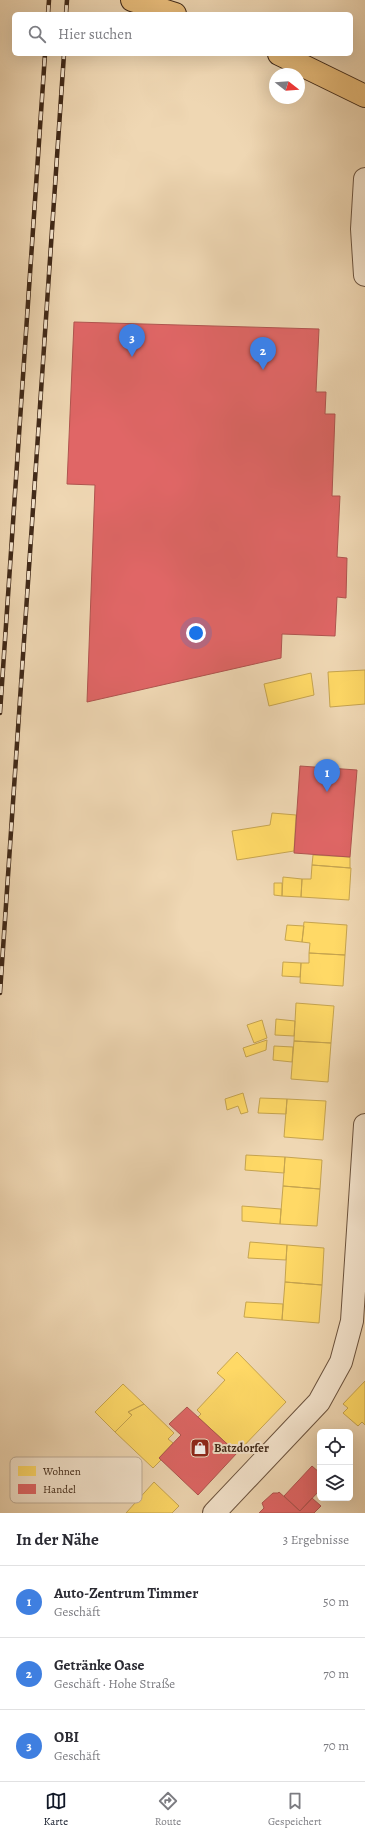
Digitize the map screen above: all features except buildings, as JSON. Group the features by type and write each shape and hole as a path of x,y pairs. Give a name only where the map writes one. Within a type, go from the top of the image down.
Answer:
{"main road":[{"path":"132,0 169,12"},
{"path":"283,56 365,96"}],"street":[{"path":"365,179 362,228 365,275"},
{"path":"214,1513 319,1402 341,1362 352,1321 365,1125"}],"railway":[{"path":"48,12 49,0"},
{"path":"66,12 67,0"},
{"path":"0,713 45,56"},
{"path":"0,993 64,56"}],"place":[{"name":"OBI","path":"132,357"},
{"name":"Getränke Oase","path":"263,370"},
{"name":"Auto-Zentrum Timmer","path":"327,792"},
{"name":"Batzdorfer","path":"200,1448"}]}
